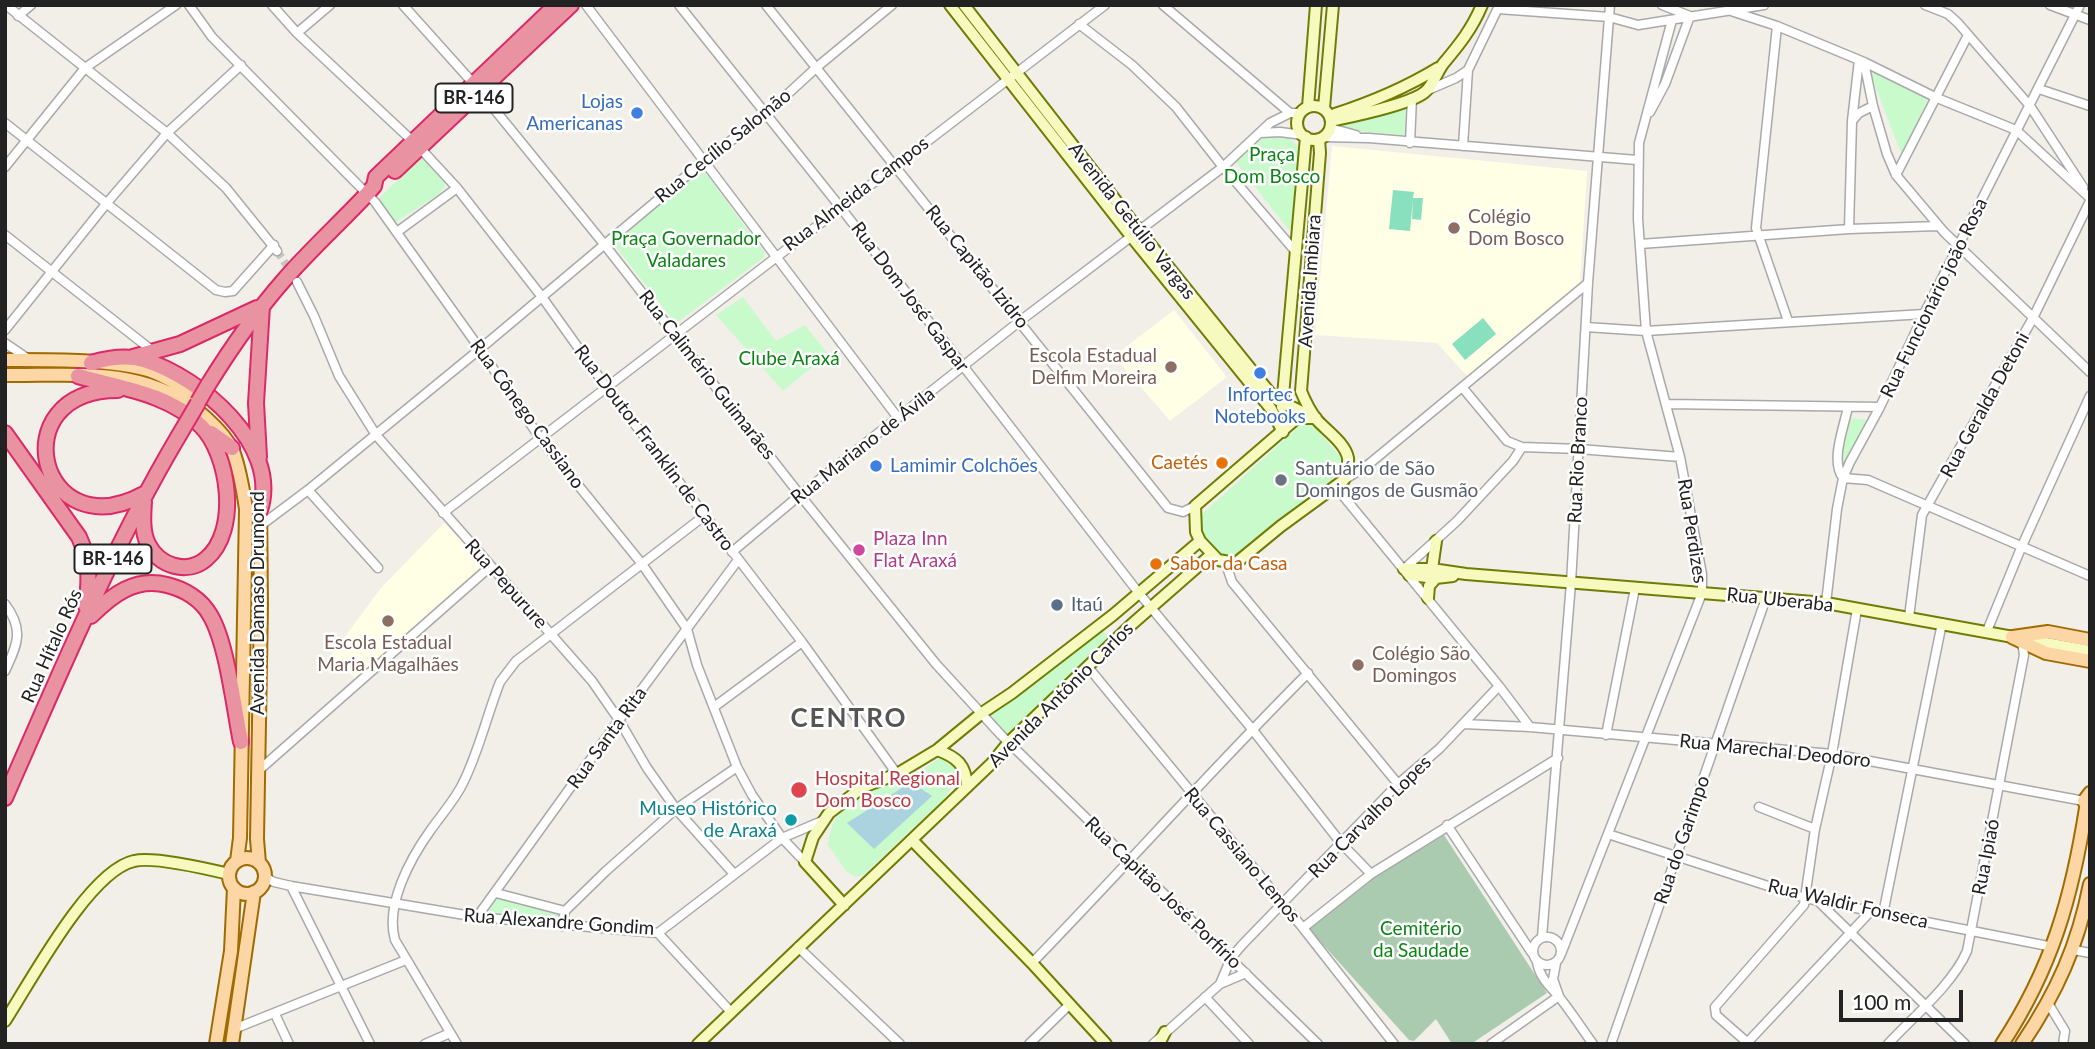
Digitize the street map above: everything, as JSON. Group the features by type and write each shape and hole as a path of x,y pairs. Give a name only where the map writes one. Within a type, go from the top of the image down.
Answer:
{"highway":[{"name":"BR-146","path":"262,306 367,189 386,180 417,145 556,5"},
{"name":"BR-146","path":"476,88 571,5"},
{"path":"91,363 105,359 131,358 180,344 262,306 256,403 260,469 264,488 260,510"},
{"name":"Rua Hítalo Rós","path":"5,798 82,624 144,494 232,346 262,306"},
{"path":"131,358 163,368 198,387 223,407 245,436 260,469"},
{"path":"78,376 137,390 163,401 232,448"},
{"path":"137,390 111,390 70,403 55,416 47,430 44,447 46,464 58,486 79,502 110,506 144,494 143,527 147,543 168,565 182,568 194,566 214,551 225,518 226,489 222,464 216,448 201,426"},
{"path":"5,433 79,537 87,555 89,588 82,624"},
{"path":"82,624 110,597 140,583 157,582 180,588 196,598 210,614 219,637 241,742"}],"main road":[{"name":"Avenida Getúlio Vargas","path":"950,5 1011,75 1281,427"},
{"name":"Avenida Getúlio Vargas","path":"964,5 1011,75"},
{"path":"1316,5 1299,111 1316,106 1326,125"},
{"name":"Avenida Imbiara","path":"1316,418 1301,391 1320,153 1326,125 1332,5"},
{"path":"1304,136 1373,107 1412,98 1425,92 1460,46 1475,23 1482,5"},
{"path":"1373,107 1443,65"},
{"name":"Avenida Imbiara","path":"1281,427 1304,136 1297,122 1299,111"},
{"name":"Avenida Getúlio Vargas","path":"1134,232 1274,397 1316,418"},
{"path":"1288,339 1306,341"},
{"name":"Avenida Damaso Drumond","path":"5,360 129,366 153,372 203,400 229,423 249,454 257,478 260,510 259,863"},
{"name":"Avenida Damaso Drumond","path":"5,375 126,378 153,384 195,408 216,427 232,448 246,509 240,838 237,861"},
{"path":"1297,418 1316,418 1343,447 1348,458 1339,483 1281,526 1241,561 1229,564 1218,560 1200,541 1196,532 1195,506 1268,443 1281,427 1297,418"},
{"name":"Avenida Antônio Carlos","path":"822,821 863,788 897,774 937,750 1113,615 1200,541"},
{"path":"1428,598 1434,573 1436,541"},
{"name":"Avenida Antônio Carlos","path":"698,1044 992,763 1009,742 1152,606 1212,554"},
{"name":"Rua Uberaba","path":"1407,572 1466,574 1826,603 2090,651"},
{"path":"2017,639 2048,632 2090,640"},
{"path":"2017,639 2046,653 2090,661"},
{"path":"937,750 952,756 963,766 967,787"},
{"path":"2022,1044 2048,1003 2074,950 2089,887 2077,887 2087,804"},
{"path":"822,821 813,837 805,862 844,905"},
{"path":"912,839 1106,1041"},
{"path":"2002,1044 2035,988 2053,947 2079,853"},
{"path":"229,874 237,861 250,858 259,863 265,877 262,886 254,892 241,893 234,888"},
{"path":"5,1021 84,898 102,878 118,867 135,860 149,860 229,874"},
{"path":"216,1044 234,918 234,888 229,874"},
{"path":"232,1044 254,892"},
{"path":"1159,1044 1165,1032"}],"street":[{"path":"5,123 216,290 233,291 276,248 226,188 167,133 6,5"},
{"path":"18,16 31,5"},
{"path":"5,167 85,68 176,5"},
{"name":"Rua Cônego Cassiano","path":"189,5 212,37 367,189 540,438 642,564 687,629 697,665 737,767 752,795 782,838 805,862"},
{"name":"Rua Doutor Franklin de Castro","path":"272,5 297,33 417,145 457,188 802,642 897,774"},
{"path":"297,33 330,5"},
{"name":"Rua Calimério Guimarães","path":"404,5 604,244 936,664 982,713"},
{"path":"586,5 898,418"},
{"name":"Rua Dom José Gaspar","path":"679,5 841,208 1138,592 1252,729 1341,843 1371,874"},
{"name":"Rua Capitão Izidro","path":"766,5 1168,508 1182,512 1195,506"},
{"name":"Rua Cecílio Salomão","path":"260,526 376,435 704,161 766,114 817,67 892,5"},
{"name":"Rua Almeida Campos","path":"443,513 1105,5"},
{"path":"1163,5 1299,111"},
{"name":"Rua Rio Branco","path":"1542,937 1571,583 1588,284 1610,5"},
{"path":"1655,23 1660,5 1690,16"},
{"path":"1463,146 1468,69 1499,7 1609,17 1638,24 1765,5"},
{"path":"1758,19 1765,5"},
{"path":"1925,5 1948,14 2030,106 2090,199"},
{"path":"2050,5 2090,20"},
{"name":"Rua Funcionário joão Rosa","path":"1826,603 1843,478 2080,5"},
{"path":"1728,10 1777,26 1861,61 1937,98 2016,130 2090,199"},
{"path":"1647,118 1665,85 1690,16"},
{"path":"1647,118 1672,20"},
{"path":"1079,24 1157,87 1295,251"},
{"path":"1777,26 1756,228 1788,321"},
{"path":"1896,175 1968,35"},
{"path":"1861,61 1887,154 1896,175 1938,226 2090,372"},
{"path":"1849,229 1852,121 1861,61"},
{"path":"5,330 167,133 241,65"},
{"path":"1425,92 1456,78 1468,69"},
{"path":"2039,89 2090,106"},
{"path":"1410,143 1412,98"},
{"path":"1852,121 1859,113 1873,106"},
{"name":"Rua Mariano de Ávila","path":"735,556 800,495 964,368 1020,321 1223,167 1270,124 1299,111"},
{"name":"Rua Perdizes","path":"1561,954 1702,593 1702,574 1680,457 1646,331 1637,160 1647,118"},
{"path":"1326,125 1369,138 1410,143 1637,160"},
{"path":"1260,134 1280,132 1304,136"},
{"path":"397,232 457,188"},
{"name":"Rua Geralda Detoni","path":"1909,617 1922,515 2033,318 2090,199"},
{"path":"1640,244 1849,229 1938,226"},
{"path":"5,235 154,352"},
{"name":"Rua Pepurure","path":"297,282 339,376 376,435 592,681 676,809 734,874"},
{"path":"1530,727 1339,483 1369,464 1588,284"},
{"path":"1586,327 1646,331 1924,314"},
{"path":"5,343 30,360"},
{"path":"1462,387 1507,441 1522,447 1680,457"},
{"path":"1987,631 2021,548 2090,396"},
{"path":"1666,404 1880,407"},
{"path":"1848,407 1838,460 1838,470 1843,478 1868,480 2090,576"},
{"path":"1407,572 1513,461 1522,447"},
{"path":"308,490 378,568"},
{"path":"457,1044 406,960 391,927 395,904 417,852 468,773 500,682 516,661 704,516"},
{"name":"Rua Santa Rita","path":"477,918 687,629 735,556"},
{"path":"1229,564 1232,582 1398,784"},
{"path":"258,771 491,566"},
{"path":"1606,735 1634,588"},
{"name":"Rua do Garimpo","path":"1611,1044 1766,598"},
{"path":"5,604 13,614 18,632 5,671"},
{"path":"1857,609 1832,754 1815,829 1804,905 1716,1004 1716,1015 1747,1043 1870,912"},
{"path":"1884,914 1941,623"},
{"name":"Rua Ipiaó","path":"1888,1044 1962,964 1972,931 2024,655 2017,639"},
{"path":"715,707 802,642"},
{"name":"Rua Cassiano Lemos","path":"1088,667 1303,928 1394,1044"},
{"path":"1032,962 1308,673"},
{"name":"Rua Carvalho Lopes","path":"1220,984 1230,958 1398,784 1463,724 1499,686"},
{"name":"Rua Capitão José Porfírio","path":"982,713 1130,862 1318,1044"},
{"name":"Rua Marechal Deodoro","path":"1463,724 1530,727 1832,754 2000,784 2087,804"},
{"path":"1303,928 1371,874 1558,758"},
{"path":"562,926 565,911 606,871 676,809 737,767"},
{"path":"1759,807 1815,829"},
{"name":"Rua Alexandre Gondim","path":"265,877 291,886 477,918 658,933 782,838 822,821"},
{"path":"1447,825 1532,953 1538,971 1550,989 1559,996"},
{"name":"Rua Waldir Fonseca","path":"1608,834 1805,898 2053,947"},
{"path":"291,886 370,1044"},
{"path":"496,893 565,911"},
{"path":"1817,901 1965,1044"},
{"name":"Rua Rio Branco","path":"1545,914 1554,939"},
{"name":"Rua Perdizes","path":"1554,939 1572,926"},
{"path":"658,933 731,1012"},
{"path":"1532,953 1534,944 1542,937 1554,939 1560,946 1561,954 1552,979 1559,996 1593,1044"},
{"path":"798,947 900,1044"},
{"path":"2074,950 2090,953"},
{"path":"234,1029 406,960"},
{"path":"1537,962 1546,966 1556,962"},
{"name":"Rua Carvalho Lopes","path":"1153,1044 1220,984 1246,974"},
{"path":"1491,1044 1559,996"},
{"path":"1205,997 1249,1044"},
{"path":"2048,1003 2065,1031 2063,1044"},
{"path":"1029,1044 1070,1004"},
{"path":"275,1014 289,1044"},
{"path":"425,1044 450,1033"}],"shaded area":[{"name":"Colégio Dom Bosco","path":"1332,146 1587,171 1580,284 1470,379 1437,343 1315,335"},
{"name":"Escola Estadual Delfim Moreira","path":"1174,310 1227,377 1170,421 1114,356"},
{"name":"Escola Estadual Maria Magalhães","path":"444,523 484,564 355,679 332,654 381,588"}],"green space":[{"path":"1869,70 1928,99 1902,156"},
{"path":"1406,105 1405,135 1356,131 1340,126"},
{"name":"Praça Dom Bosco","path":"1267,135 1287,137 1299,147 1294,229 1288,229 1235,161"},
{"path":"422,157 444,182 445,187 439,194 393,224 378,199"},
{"name":"Praça Governador Valadares","path":"700,170 704,171 765,253 763,258 678,322 673,320 615,243"},
{"path":"1393,190 1414,192 1413,198 1423,198 1421,220 1412,219 1413,199 1410,231 1389,229"},
{"name":"Clube Araxá","path":"743,297 776,341 805,325 828,354 783,391 716,315"},
{"path":"1483,318 1496,334 1465,360 1452,344"},
{"path":"1848,418 1869,420 1842,472 1840,464"},
{"path":"1304,422 1311,422 1342,459 1342,471 1239,556 1224,559 1199,531 1201,515"},
{"path":"1101,628 1111,640 1014,736 999,729 992,714"},
{"path":"942,756 949,757 962,774 943,800 863,875 855,877 847,872 828,845 838,814 846,804 868,791 910,777"},
{"name":"Cemitério da Saudade","path":"1444,835 1547,993 1471,1044 1452,1044 1436,1019 1414,1041 1409,1040 1309,929 1373,878"},
{"path":"497,897 560,915 551,920 487,913"}],"water":[{"path":"911,782 932,796 874,849 847,823"}],"tunnel":[{"path":"277,251 292,273"}],"place":[{"name":"Lojas Americanas","path":"637,113"},
{"name":"Colégio Dom Bosco","path":"1454,228"},
{"name":"Escola Estadual Delfim Moreira","path":"1171,367"},
{"name":"Infortec Notebooks","path":"1260,373"},
{"name":"Caetés","path":"1222,463"},
{"name":"Lamimir Colchões","path":"876,466"},
{"name":"Santuário de São Domingos de Gusmão","path":"1281,480"},
{"name":"Plaza Inn Flat Araxá","path":"859,550"},
{"name":"Sabor da Casa","path":"1156,564"},
{"name":"Itaú","path":"1057,605"},
{"name":"Escola Estadual Maria Magalhães","path":"388,621"},
{"name":"Colégio São Domingos","path":"1358,665"},
{"name":"Hospital Regional Dom Bosco","path":"799,790"},
{"name":"Museo Histórico de Araxá","path":"791,820"}],"district":[{"name":"CENTRO","path":"849,719"}]}
